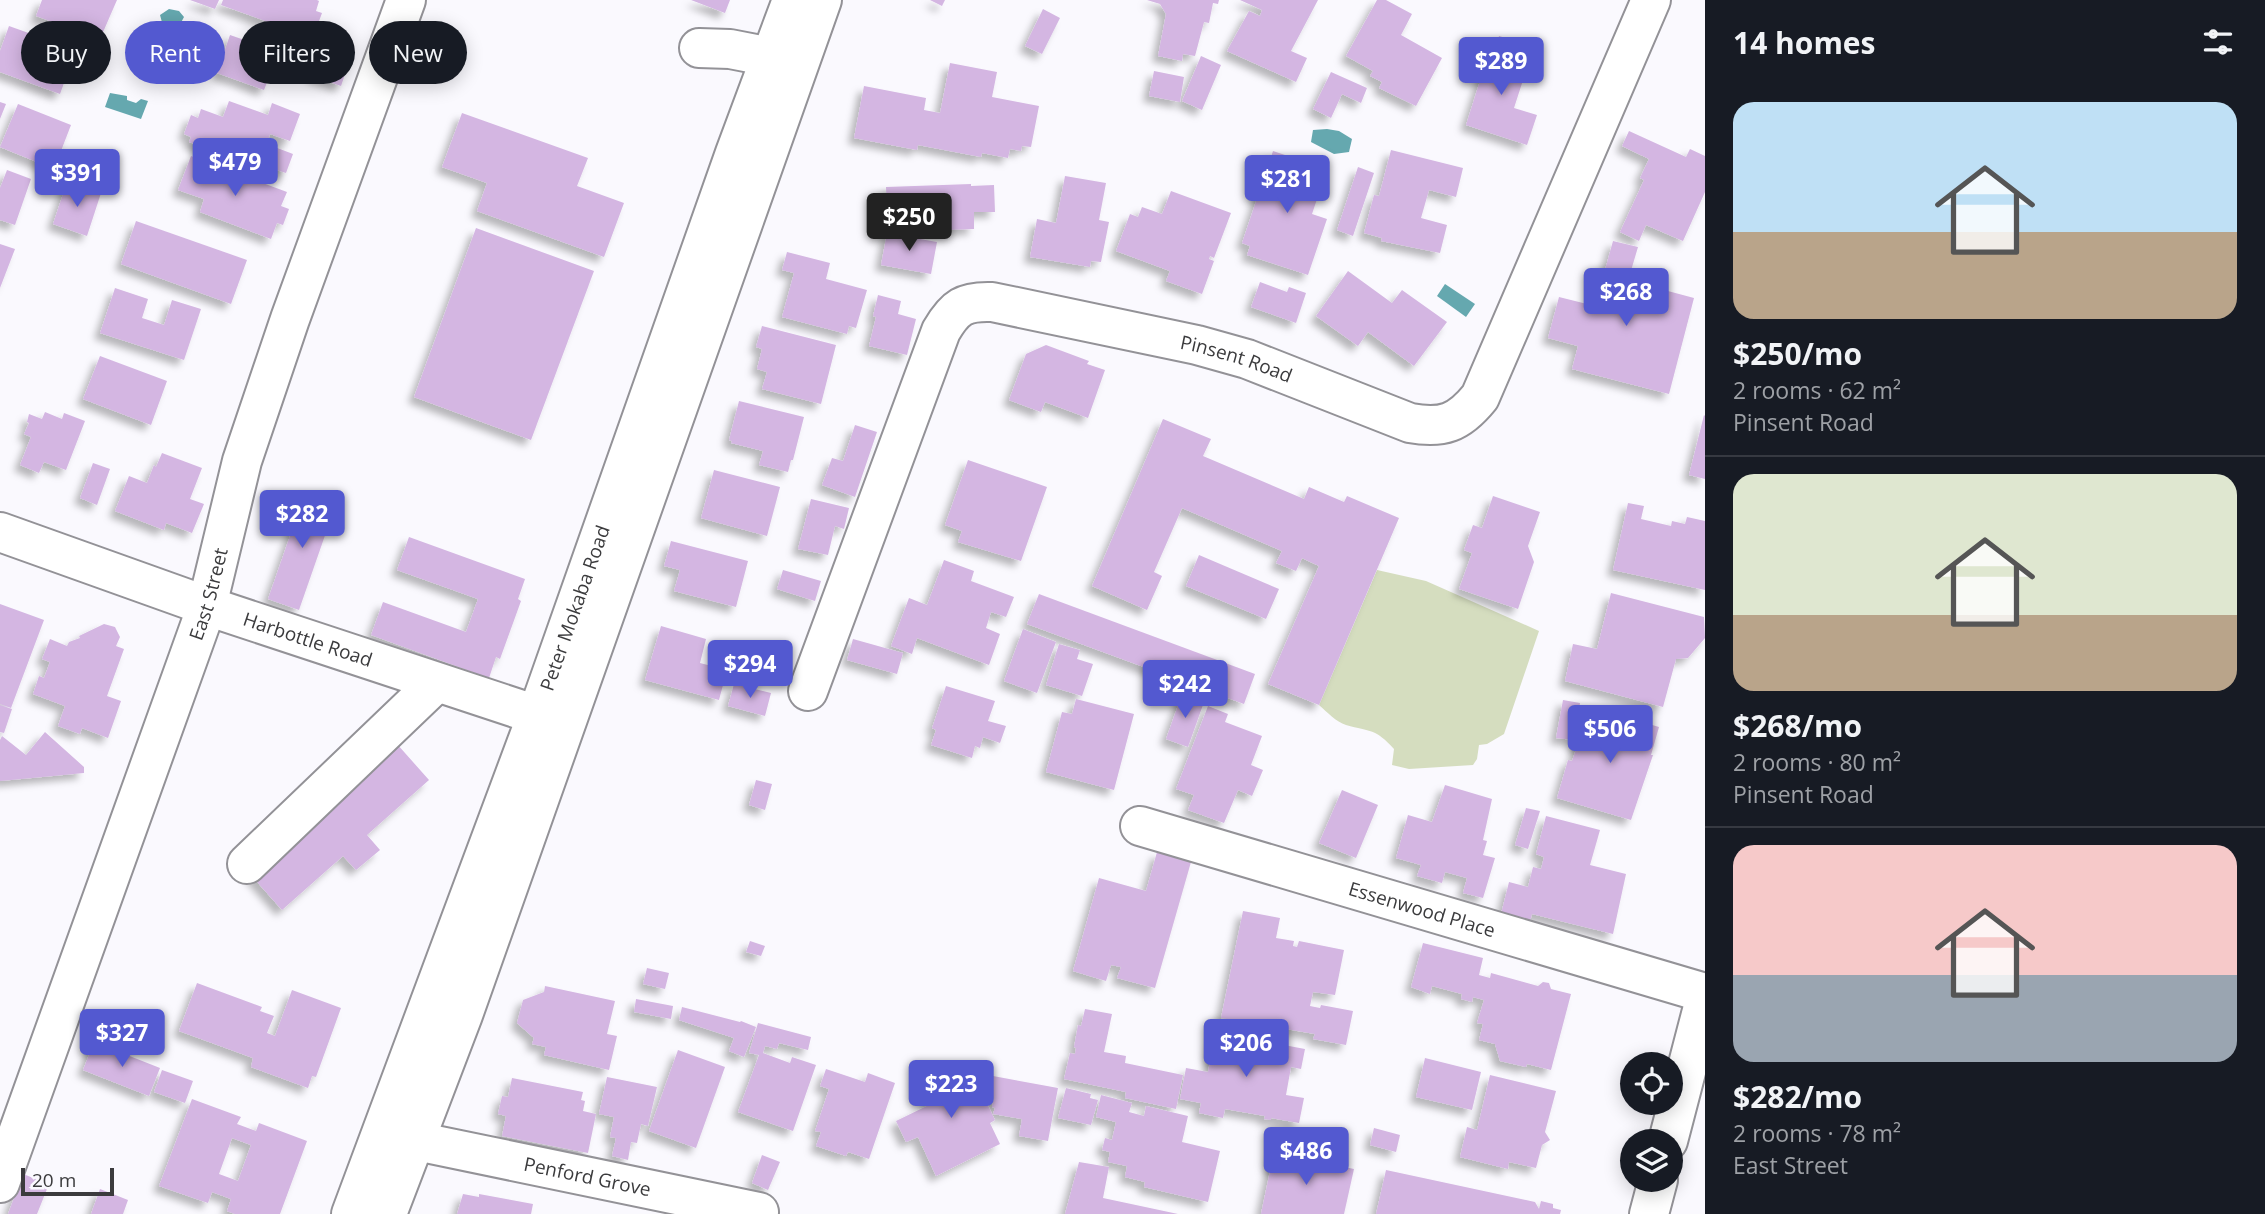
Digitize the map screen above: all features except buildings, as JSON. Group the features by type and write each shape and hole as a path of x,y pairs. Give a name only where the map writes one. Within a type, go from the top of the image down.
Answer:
{"street":[{"name":"East Street","path":"0,1183 207,606 242,461 290,319 406,0"},
{"name":"Peter Mokaba Road","path":"387,1214 416,1140 537,715 792,0"},
{"name":"Peter Mokaba Road","path":"351,1214 474,932 822,0"},
{"name":"Pinsent Road","path":"808,691 941,331 949,317 961,306 992,302 1197,345 1247,359 1410,423 1429,426 1450,423 1466,412 1480,397 1651,0"},
{"path":"699,48 730,49 771,57"},
{"name":"Harbottle Road","path":"0,532 207,606 537,715"},
{"path":"247,864 436,683"},
{"name":"Essenwood Place","path":"1140,826 1705,993"},
{"path":"1671,1129 1705,999"},
{"name":"Penford Grove","path":"416,1140 759,1212"},
{"path":"1649,1214 1655,1192"}],"green space":[{"path":"1377,570 1426,581 1539,631 1504,734 1487,744 1479,745 1477,759 1473,765 1409,769 1392,765 1394,749 1382,737 1342,724 1319,705"}],"water":[{"path":"169,9 179,11 184,17 182,21 162,21 160,15"},
{"path":"110,93 127,96 127,100 136,103 141,99 148,101 141,119 105,107"},
{"path":"1313,130 1339,131 1352,139 1349,152 1334,154 1311,142"},
{"path":"1445,284 1475,304 1466,317 1437,296"}]}
